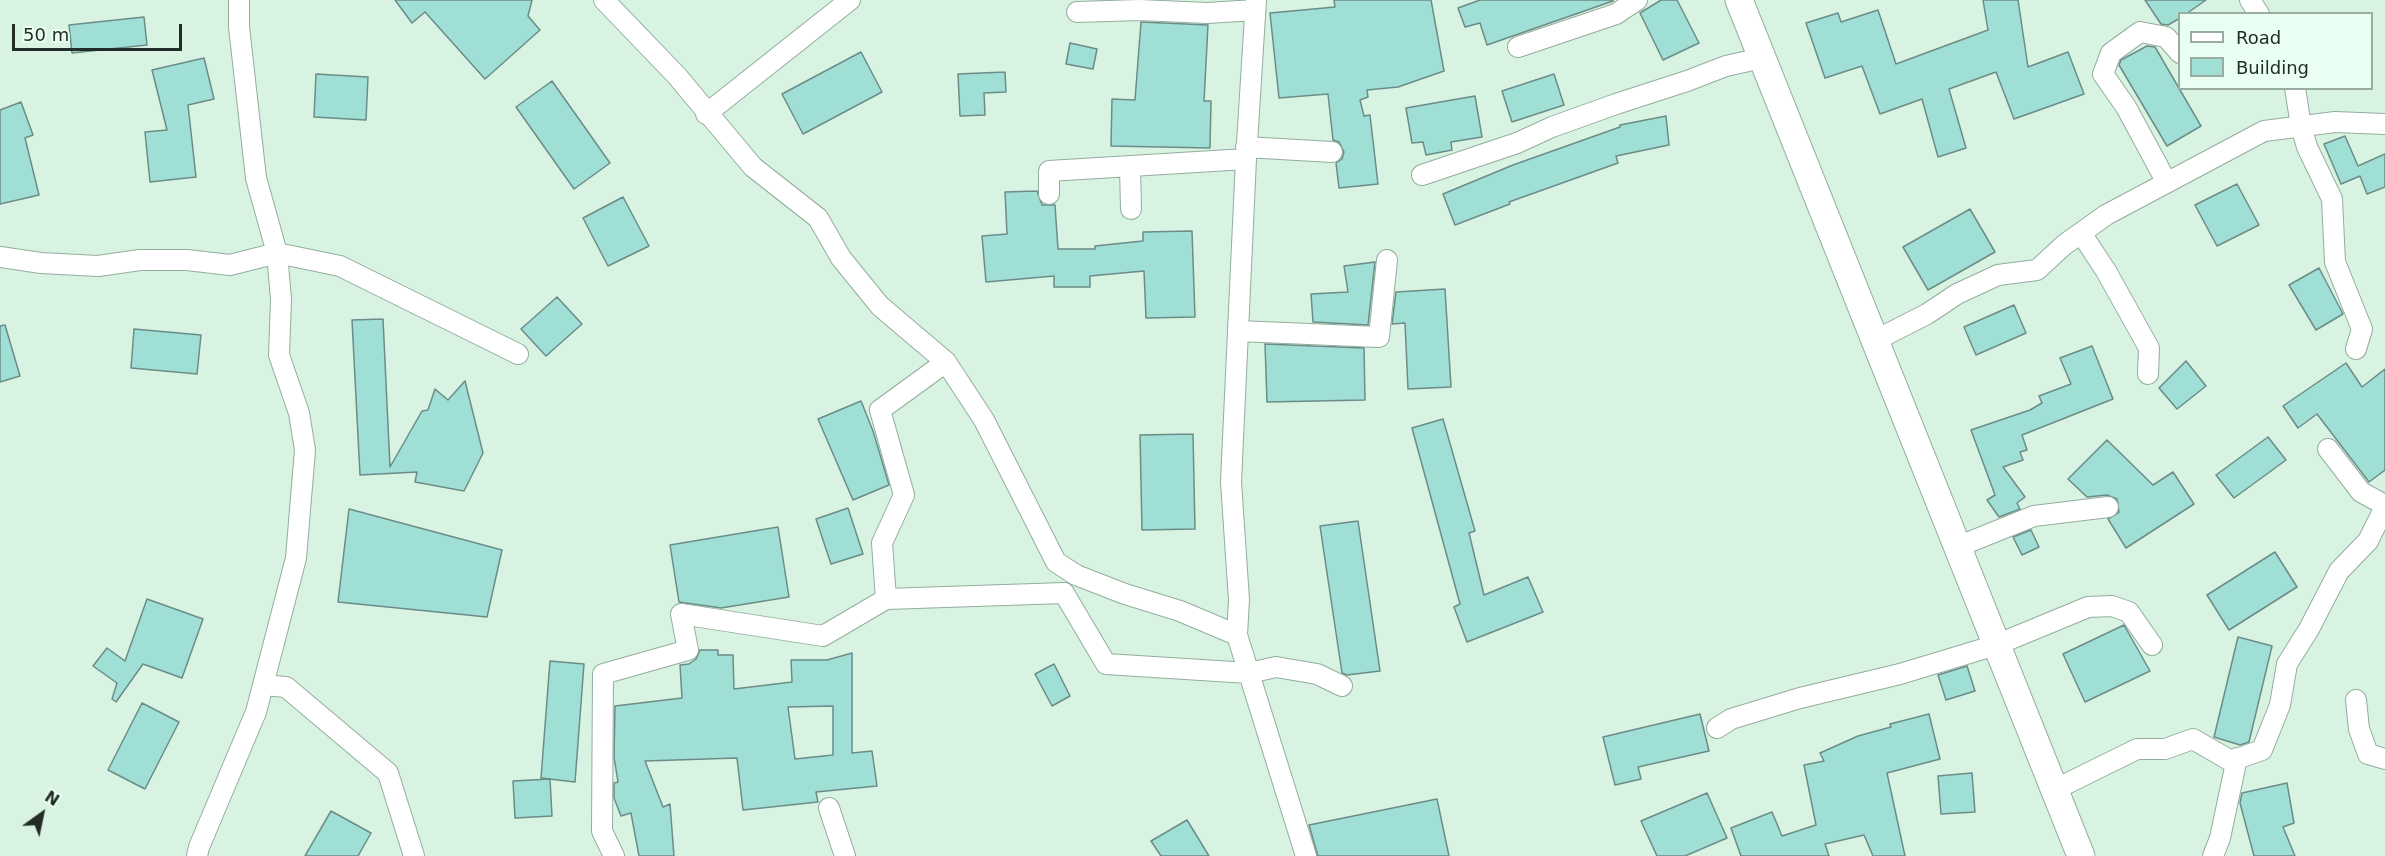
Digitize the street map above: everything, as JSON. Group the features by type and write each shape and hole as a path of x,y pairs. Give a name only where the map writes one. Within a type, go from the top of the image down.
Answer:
{"main road":[{"path":"1739,0 2081,856"}],"street":[{"path":"197,856 256,712 296,558 305,450 299,412 279,355 281,299 277,253 256,178 239,27 239,0"},
{"path":"604,0 677,76 706,114 753,166 818,218 841,258 880,306 946,362 984,420 1056,562 1076,575 1125,594 1180,610 1237,635"},
{"path":"706,114 850,0"},
{"path":"1518,47 1616,14 1636,0"},
{"path":"1077,12 1139,10 1207,13 1256,5 1246,153 1231,482 1239,600 1237,635 1306,856"},
{"path":"2166,181 2126,107 2103,74 2111,53 2140,32 2166,37 2178,51"},
{"path":"1422,175 1517,144 1552,127 1726,66 1762,58"},
{"path":"2295,90 2307,147 2332,200 2335,262 2362,328 2356,349"},
{"path":"1874,341 1927,314 1956,294 1998,275 2037,270 2106,215 2166,181 2264,131 2334,122 2385,124"},
{"path":"1050,194 1049,171 1130,167 1246,153 1332,152"},
{"path":"1130,167 1131,209"},
{"path":"2081,233 2106,271 2150,348 2148,374"},
{"path":"2,259 98,266 140,260 188,260 230,265 277,253 340,266 518,354"},
{"path":"1238,331 1379,337 1388,260"},
{"path":"886,599 882,543 904,495 880,410 946,362"},
{"path":"2054,790 2137,749 2166,749 2193,739 2231,761 2262,750 2280,705 2287,664 2310,629 2339,570 2368,541 2385,506 2361,492 2328,449"},
{"path":"1956,547 2034,516 2108,507"},
{"path":"614,856 602,831 603,674 688,650 681,614 823,636 886,599 1064,593 1106,664 1249,672 1276,667 1317,674 1342,686"},
{"path":"1717,728 1731,719 1800,698 1900,674 1996,645 2088,607 2112,606 2129,612 2152,645"},
{"path":"263,685 286,687 388,773 414,856"},
{"path":"2356,700 2359,729 2368,753 2385,759"},
{"path":"2213,856 2220,838 2237,758"},
{"path":"830,808 846,856"}],"building":[{"path":"395,0 532,0 528,16 540,30 485,79 425,12 412,23"},
{"path":"1334,0 1431,0 1444,71 1398,87 1367,90 1368,97 1360,100 1364,116 1370,115 1378,184 1339,188 1336,163 1342,159 1344,152 1339,142 1333,140 1328,94 1279,98 1270,13 1335,7"},
{"path":"1480,0 1613,1 1487,45 1480,23 1465,27 1458,8"},
{"path":"1661,0 1677,0 1699,43 1663,60 1640,13"},
{"path":"1983,0 2018,0 2028,67 2068,52 2084,94 2014,119 1996,72 1949,89 1966,148 1938,157 1922,99 1880,114 1862,66 1825,78 1806,23 1838,13 1841,22 1878,10 1896,64 1988,30"},
{"path":"2145,0 2206,0 2189,12 2178,12 2178,19 2168,25 2161,24"},
{"path":"144,17 147,45 72,53 69,25"},
{"path":"1141,22 1208,25 1204,101 1211,101 1210,148 1111,146 1112,99 1135,100"},
{"path":"1070,43 1097,49 1093,69 1066,64"},
{"path":"2147,46 2155,47 2201,126 2167,146 2119,65 2121,60"},
{"path":"861,52 882,92 803,134 782,94"},
{"path":"204,58 214,99 188,105 196,177 150,182 145,132 167,130 152,70"},
{"path":"1005,72 1006,92 984,93 985,115 960,116 958,74"},
{"path":"316,74 368,77 366,120 314,117"},
{"path":"1554,74 1564,105 1512,122 1502,91"},
{"path":"552,81 610,163 574,189 516,107"},
{"path":"1475,96 1482,137 1451,142 1452,150 1426,155 1423,142 1412,143 1406,108"},
{"path":"21,102 33,135 25,138 39,195 0,204 0,110"},
{"path":"1666,116 1669,145 1616,156 1618,163 1509,202 1510,204 1455,225 1443,194 1513,165 1620,127 1620,125"},
{"path":"2345,136 2358,166 2385,154 2385,187 2367,194 2360,176 2341,184 2324,144"},
{"path":"2237,184 2259,225 2217,246 2195,205"},
{"path":"1037,191 1042,205 1055,205 1058,249 1095,249 1095,246 1143,241 1143,232 1192,231 1195,317 1146,318 1144,271 1090,276 1090,287 1054,287 1054,276 986,282 982,236 1007,234 1005,192"},
{"path":"623,197 649,246 608,266 583,218"},
{"path":"1970,209 1995,252 1928,290 1903,247"},
{"path":"1375,262 1368,325 1313,322 1311,294 1348,292 1344,266"},
{"path":"2319,268 2343,314 2316,330 2289,285"},
{"path":"1445,289 1451,387 1408,389 1405,323 1392,324 1396,292"},
{"path":"557,297 582,324 546,356 521,329"},
{"path":"2014,305 2026,333 1976,355 1964,327"},
{"path":"383,319 390,467 422,411 428,410 435,389 448,400 465,381 483,453 464,491 415,482 417,472 360,475 352,320"},
{"path":"5,325 20,376 0,382 0,326"},
{"path":"134,329 201,335 197,374 131,368"},
{"path":"1265,344 1364,348 1365,400 1267,402"},
{"path":"2092,346 2113,399 2022,435 2027,450 2020,452 2023,460 2003,467 2025,497 2017,503 2020,509 1999,517 1987,500 1995,495 1971,430 2030,410 2042,403 2039,396 2071,384 2060,358"},
{"path":"2186,361 2206,386 2177,409 2159,388"},
{"path":"2346,363 2362,387 2385,369 2385,470 2369,482 2317,414 2298,428 2283,406"},
{"path":"861,401 873,431 889,485 853,500 818,419"},
{"path":"1443,419 1475,531 1469,533 1484,595 1528,577 1543,612 1467,642 1454,607 1460,604 1412,428"},
{"path":"1193,434 1195,529 1142,530 1140,435"},
{"path":"2268,437 2286,460 2234,498 2216,475"},
{"path":"2107,440 2153,485 2173,472 2194,504 2126,548 2108,519 2119,512 2117,499 2107,495 2087,497 2068,479"},
{"path":"848,508 863,554 831,564 816,519"},
{"path":"349,509 502,550 487,617 338,602"},
{"path":"1358,521 1380,671 1347,675 1342,673 1320,526"},
{"path":"778,527 789,597 721,608 679,602 670,545"},
{"path":"2031,530 2039,547 2022,555 2013,537"},
{"path":"2275,552 2297,587 2229,630 2207,595"},
{"path":"147,599 203,619 182,678 143,664 116,702 112,699 117,683 93,666 107,648 125,661"},
{"path":"2124,625 2150,671 2085,702 2063,654"},
{"path":"2238,637 2272,646 2249,742 2240,745 2214,737"},
{"path":"700,650 718,650 718,655 733,655 734,689 792,682 791,660 827,660 852,653 852,753 872,751 877,786 816,792 818,802 743,810 737,758 645,761 663,807 670,804 674,856 639,856 631,813 621,816 614,798 614,783 618,782 614,757 615,706 682,698 680,665 689,664 696,659","holes":["833,706 833,755 795,759 788,707"]},
{"path":"550,661 584,664 575,782 541,778"},
{"path":"1054,664 1070,696 1052,706 1035,674"},
{"path":"1967,666 1975,691 1946,700 1938,675"},
{"path":"142,703 179,722 145,789 108,770"},
{"path":"1700,714 1709,751 1638,767 1641,779 1615,785 1603,737"},
{"path":"1929,714 1940,759 1887,773 1905,856 1873,856 1864,835 1825,844 1829,856 1741,856 1731,828 1772,812 1782,836 1816,825 1804,765 1824,761 1820,753 1858,736 1891,727 1890,724"},
{"path":"1972,773 1975,812 1941,814 1938,776"},
{"path":"550,779 552,816 515,818 513,781"},
{"path":"2287,783 2294,823 2283,827 2295,856 2254,856 2240,803 2242,793"},
{"path":"1707,793 1727,838 1685,856 1657,856 1641,821"},
{"path":"1437,799 1449,856 1318,856 1309,825"},
{"path":"331,811 371,833 358,856 305,856"},
{"path":"1187,820 1209,856 1161,856 1151,841"}]}
